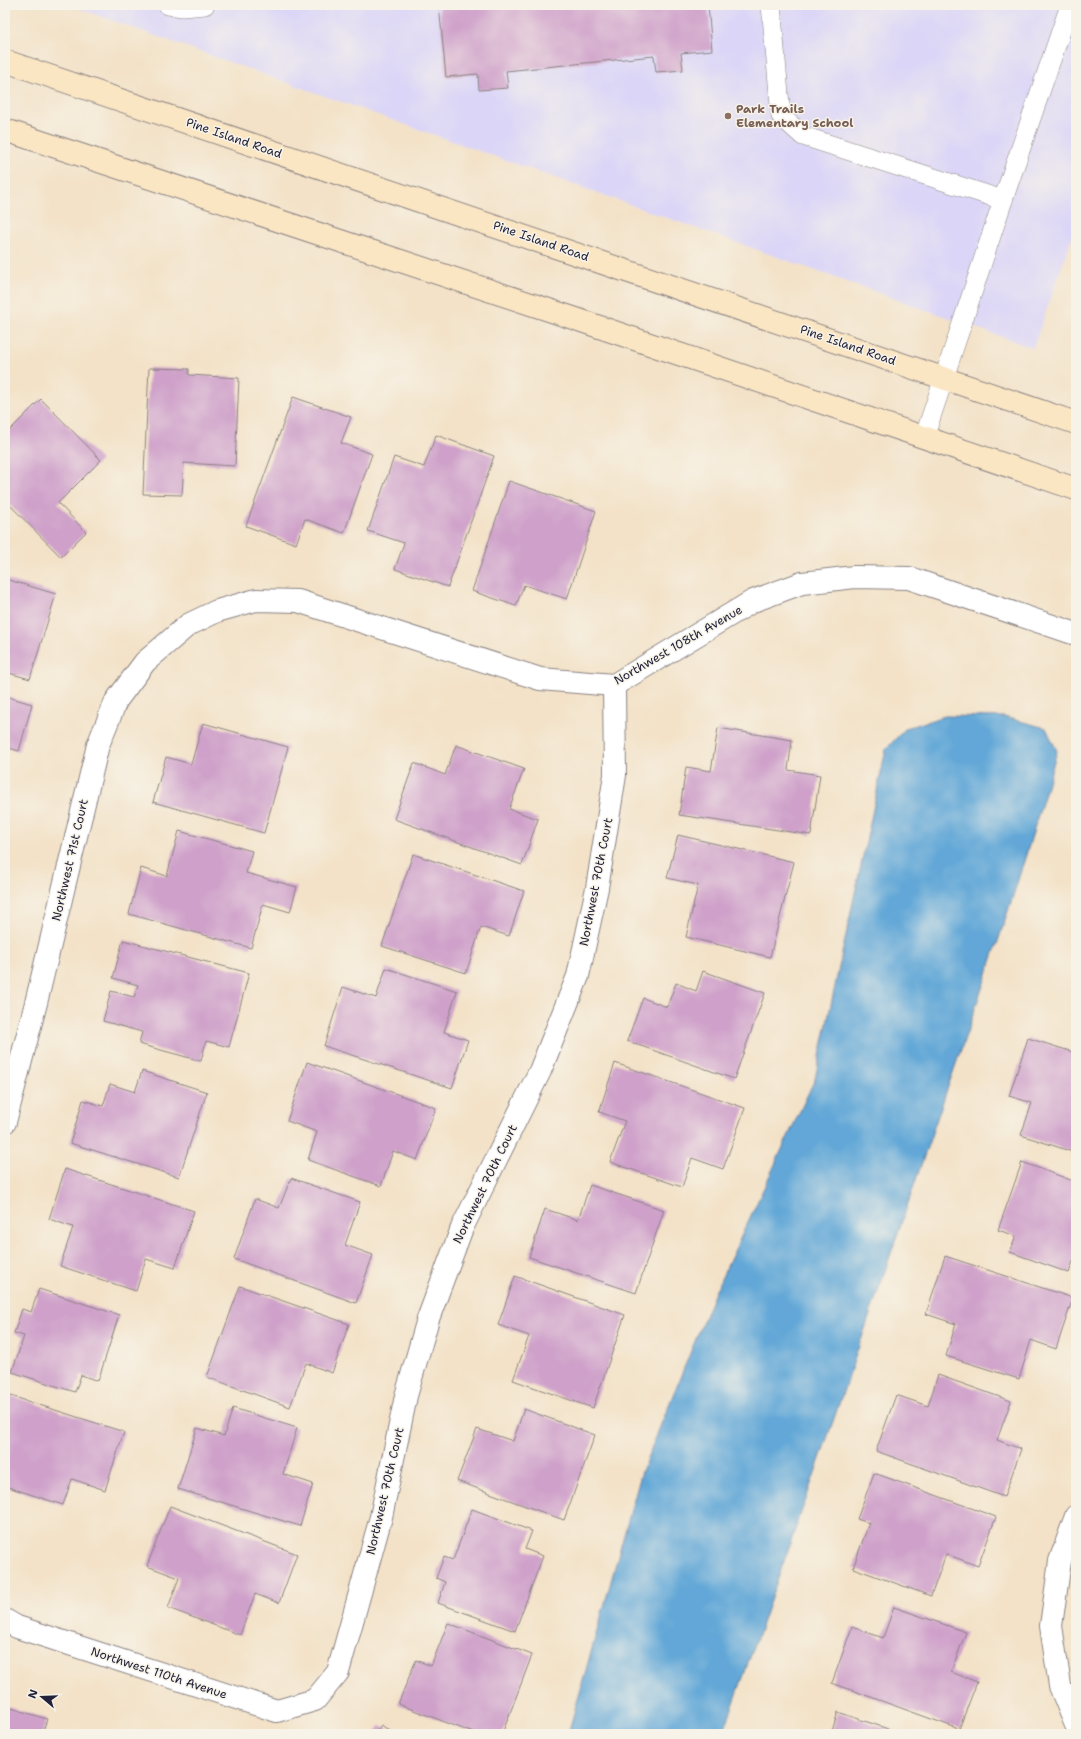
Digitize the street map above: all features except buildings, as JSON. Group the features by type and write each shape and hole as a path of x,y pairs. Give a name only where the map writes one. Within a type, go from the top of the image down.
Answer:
{"main road":[{"name":"Pine Island Road","path":"5,61 944,377 1076,423"},
{"path":"5,130 552,311 1076,489"}],"street":[{"name":"Northwest 108th Avenue","path":"188,625 217,611 256,600 298,601 540,679 614,685 753,601 802,583 855,577 909,578 1076,634"},
{"name":"Northwest 71st Court","path":"5,1122 36,1003 98,745 116,701 145,662 188,625"},
{"name":"Northwest 70th Court","path":"315,1700 338,1672 381,1517 406,1396 428,1319 462,1228 540,1071 578,976 597,888 615,775 614,685"},
{"path":"1076,1516 1060,1561 1051,1626 1060,1686 1076,1725"},
{"name":"Northwest 110th Avenue","path":"5,1620 17,1627 277,1711 315,1700"}],"lane":[{"path":"168,5 183,7 205,5"},
{"path":"771,5 782,116 803,136 1003,200"},
{"path":"924,438 1070,5"}],"shaded area":[{"name":"Park Trails Elementary School","path":"69,5 1076,5 1076,226 1033,348"}],"water":[{"path":"945,716 1004,717 1046,728 1057,751 1013,895 981,990 829,1434 723,1734 568,1734 642,1471 715,1292 815,1079 886,749 906,728"}],"place":[{"name":"Park Trails Elementary School","path":"728,116"}]}
